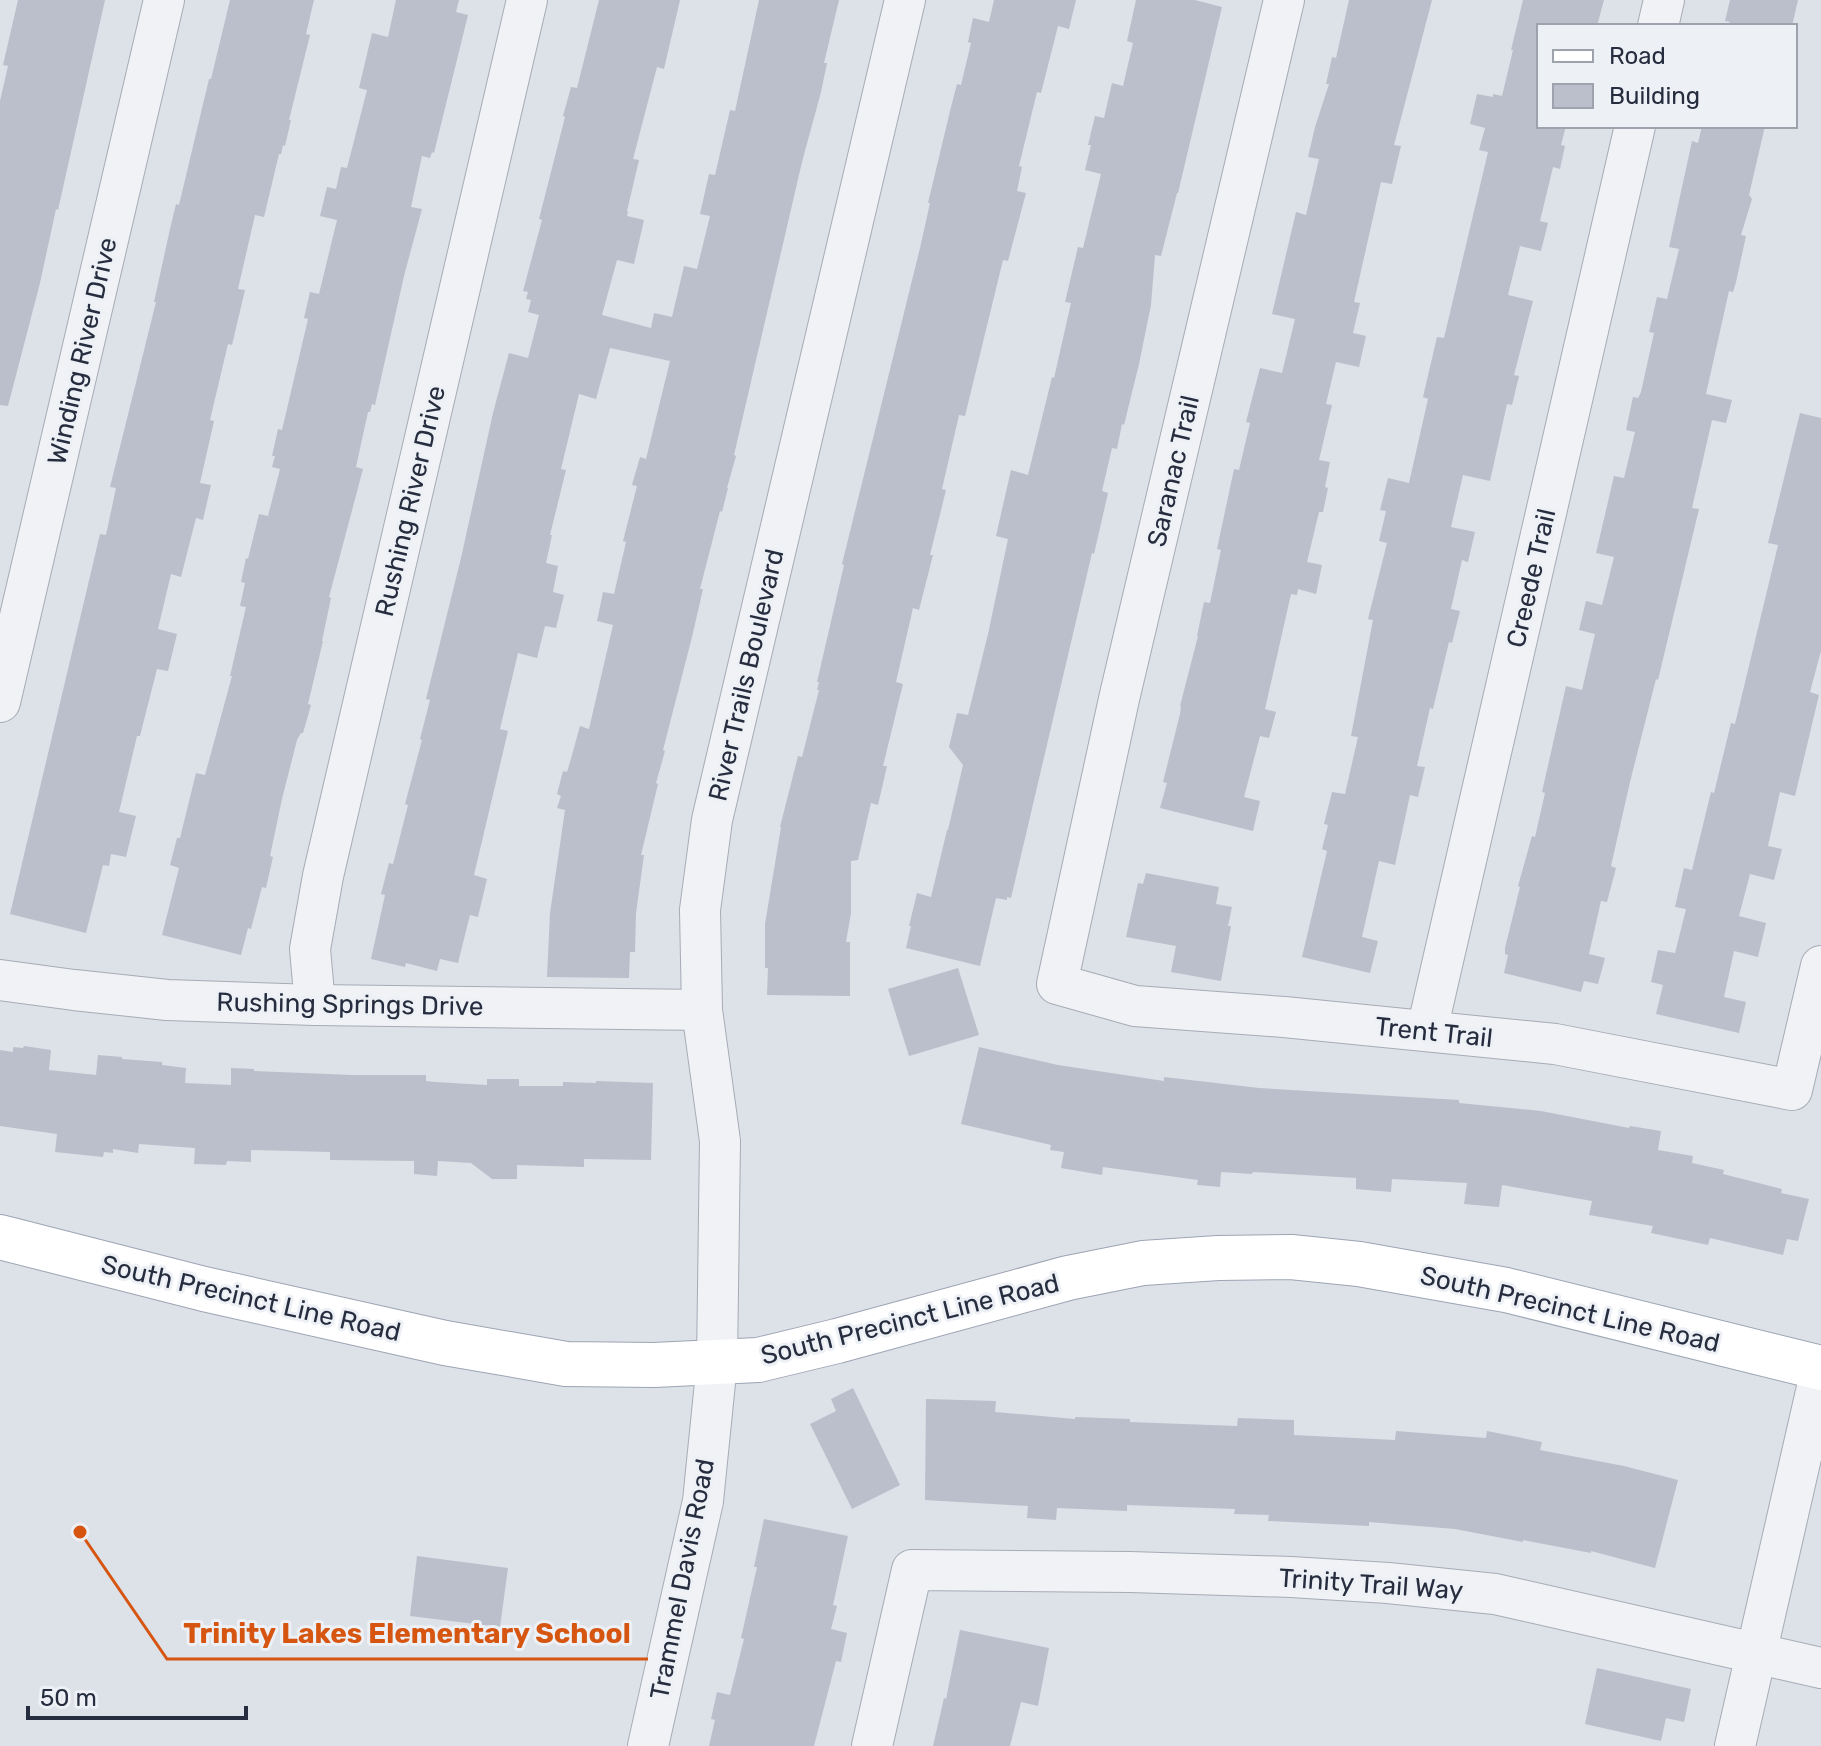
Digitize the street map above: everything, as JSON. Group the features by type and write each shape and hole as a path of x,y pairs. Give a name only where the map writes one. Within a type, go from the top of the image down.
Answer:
{"main road":[{"name":"South Precinct Line Road","path":"0,1237 204,1289 445,1343 566,1364 654,1365 758,1360 1068,1278 1143,1263 1291,1257 1359,1264 1506,1290 1821,1369"}],"street":[{"name":"Winding River Drive","path":"0,702 164,0"},
{"name":"Rushing River Drive","path":"315,1005 310,949 323,876 527,0"},
{"name":"River Trails Boulevard","path":"717,1363 720,1141 702,1010 700,910 712,820 905,0"},
{"name":"Saranac Trail","path":"1065,943 1126,668 1284,0"},
{"path":"1658,24 1664,0"},
{"name":"Creede Trail","path":"1427,1030 1635,128"},
{"name":"Trent Trail","path":"1065,943 1057,984 1135,1006 1427,1030 1555,1044 1792,1090 1821,966"},
{"name":"Rushing Springs Drive","path":"0,980 167,1000 702,1010"},
{"name":"Trammel Davis Road","path":"648,1746 703,1501 717,1363"},
{"path":"1735,1746 1821,1369"},
{"name":"Trinity Trail Way","path":"872,1746 912,1570 1291,1577 1495,1594 1821,1668"}],"building":[{"path":"18,0 105,0 58,210 8,406 0,405 0,101 8,66 3,65"},
{"path":"230,0 314,0 306,34 310,35 285,146 279,154 264,217 255,215 238,289 245,290 210,420 214,421 200,483 211,485 203,520 196,518 181,577 171,574 158,629 177,634 168,671 157,669 119,812 136,816 126,857 111,854 109,866 103,865 86,933 10,914 100,534 106,535 116,488 110,487 156,302 176,204 179,205"},
{"path":"396,0 459,0 456,12 468,15 434,153 430,158 422,156 411,207 422,209 375,405 372,404 368,412 356,467 363,469 329,597 323,641 308,704 311,705 303,733 297,740 282,799 266,888 262,887 241,955 162,935 179,868 170,865 196,773 205,775 232,676 246,607 240,606 246,558 259,514 268,516 280,469 272,467 278,429 282,430 308,319 304,318 310,292 319,294 337,220 320,216 327,187 336,189 341,167 347,168 367,90 359,88 372,33 388,37"},
{"path":"599,0 680,0 664,69 657,67 633,159 639,160 627,216 644,220 634,264 617,260 602,315 651,328 654,313 672,317 684,266 697,269 710,216 700,214 709,174 715,175 730,110 735,111 759,0 839,0 824,63 827,63 821,92 802,162 736,456 700,589 703,589 663,750 641,855 644,855 636,913 635,952 630,952 629,978 547,977 550,913 565,810 557,808 561,796 557,794 563,771 567,772 580,726 589,729 613,625 597,621 603,592 614,594 637,486 632,485 640,457 646,459 670,361 610,348 596,399 579,394 561,469 566,470 546,563 558,566 553,592 564,595 556,628 545,626 537,658 518,653 500,729 508,731 474,875 487,879 478,917 470,915 458,963 440,959 437,971 406,963 405,967 371,959 385,895 381,894 389,863 393,864 408,805 405,804 430,700 426,699 509,353 528,358 539,315 528,312 531,300 526,299 528,292 523,291 542,220 539,219 563,116 571,87 577,88"},
{"path":"994,0 1076,0 1069,29 1058,26 1041,93 1037,92 1019,166 1022,167 1017,191 1026,193 1008,261 1003,260 965,416 959,415 942,489 946,490 930,555 933,555 919,610 913,608 896,682 903,684 883,766 887,766 878,805 871,803 858,860 851,861 851,913 846,942 850,942 850,996 767,995 765,924 780,827 819,690 817,682 842,564 920,248 951,107 957,84 961,85 971,43 968,42 973,18 989,22"},
{"path":"1136,0 1195,0 1222,7 1161,256 1155,255 1151,305 1139,364 1117,449 1112,448 1102,491 1108,493 1011,898 996,898 980,966 906,948 909,926 917,893 931,897 948,830 963,765 949,747 957,713 968,715 988,634 1008,539 996,536 1011,470 1028,475 1054,378 1071,303 1065,302 1078,247 1083,248 1101,174 1085,170 1091,145 1088,145 1095,116 1104,118 1112,83 1123,86 1133,43 1127,41"},
{"path":"1349,0 1432,0 1394,145 1401,146 1392,184 1381,182 1354,302 1360,303 1353,333 1366,336 1359,367 1336,362 1326,404 1332,405 1319,460 1330,462 1325,487 1328,488 1307,562 1322,565 1316,594 1298,589 1297,595 1291,594 1265,709 1276,712 1269,738 1260,736 1244,797 1260,801 1253,831 1160,808 1167,783 1163,782 1204,602 1210,603 1221,550 1217,549 1234,469 1239,470 1250,423 1246,422 1260,368 1282,373 1295,319 1272,314 1296,212 1306,215 1319,159 1308,157"},
{"path":"1523,0 1604,0 1598,24 1537,24 1537,128 1565,128 1561,145 1565,146 1560,169 1553,167 1540,221 1548,223 1541,251 1520,246 1508,295 1533,301 1514,375 1519,376 1512,405 1507,404 1490,481 1463,475 1451,527 1475,532 1468,562 1462,560 1451,609 1460,611 1433,709 1430,708 1417,766 1425,767 1418,797 1410,795 1395,865 1379,861 1362,937 1378,941 1370,973 1302,957 1327,851 1322,849 1328,825 1324,824 1332,792 1345,794 1358,737 1351,736 1373,620 1368,619 1387,543 1379,541 1386,511 1380,510 1388,478 1409,483 1428,399 1423,397 1437,337 1444,338 1488,152 1479,150 1485,128 1470,124 1477,94 1502,96"},
{"path":"1730,0 1798,0 1792,24 1730,24 1725,21"},
{"path":"1702,128 1765,128 1749,195 1752,199 1741,235 1746,236 1736,282 1733,292 1729,291 1706,394 1732,400 1726,423 1712,420 1692,508 1699,509 1630,782 1611,866 1616,868 1607,902 1601,901 1589,954 1605,958 1598,984 1584,981 1581,992 1504,973 1508,955 1505,948 1518,886 1532,836 1535,837 1566,686 1582,690 1595,634 1579,630 1586,601 1602,605 1614,557 1596,553 1614,476 1624,478 1635,432 1626,430 1633,397 1638,398 1641,392 1654,333 1649,332 1657,297 1667,299 1679,249 1669,247 1692,141 1698,143"},
{"path":"1800,413 1821,418 1821,651 1810,692 1819,695 1795,796 1780,792 1768,846 1782,849 1774,880 1750,874 1739,916 1766,923 1758,957 1734,951 1724,997 1746,1002 1739,1033 1656,1014 1663,985 1651,982 1658,950 1675,953 1686,909 1675,907 1684,868 1692,870 1731,723 1735,724 1778,545 1768,543"},
{"path":"1146,873 1219,887 1216,904 1232,907 1221,981 1171,972 1176,946 1126,937 1138,883 1143,884"},
{"path":"958,968 979,1035 909,1056 888,989"},
{"path":"13,1047 51,1050 49,1070 96,1075 98,1055 122,1057 186,1068 185,1083 231,1085 231,1068 352,1075 426,1075 426,1081 487,1085 487,1079 519,1079 519,1086 563,1086 563,1082 596,1081 653,1083 651,1160 584,1159 584,1167 517,1165 517,1179 492,1179 471,1163 438,1161 437,1176 414,1174 414,1161 330,1160 330,1152 251,1150 251,1162 227,1161 226,1165 194,1164 195,1148 139,1144 138,1153 113,1149 113,1153 104,1152 103,1157 55,1152 57,1134 0,1126 0,1050 13,1052"},
{"path":"979,1047 1058,1065 1164,1081 1164,1077 1259,1088 1459,1100 1459,1103 1541,1111 1661,1131 1658,1150 1693,1156 1692,1163 1724,1170 1723,1174 1809,1199 1798,1241 1787,1239 1783,1255 1710,1238 1708,1245 1651,1233 1653,1226 1589,1215 1592,1201 1502,1185 1499,1207 1464,1204 1467,1183 1392,1179 1391,1192 1356,1189 1356,1178 1221,1172 1220,1187 1197,1185 1198,1180 1103,1167 1102,1175 1061,1168 1064,1152 1050,1150 1051,1145 961,1124"},
{"path":"853,1388 900,1485 852,1509 810,1424 836,1411 831,1399"},
{"path":"926,1399 996,1401 995,1412 1075,1419 1237,1426 1238,1418 1294,1420 1294,1435 1395,1440 1396,1431 1486,1438 1487,1431 1542,1442 1540,1450 1678,1480 1655,1568 1591,1551 1455,1529 1369,1522 1369,1526 1268,1521 1269,1515 1234,1514 1235,1509 1127,1505 1127,1511 1057,1508 1056,1520 1027,1518 1028,1506 925,1500"},
{"path":"764,1519 848,1536 831,1629 847,1633 841,1662 836,1661 814,1746 709,1746 717,1692 730,1695 744,1639 741,1638"},
{"path":"417,1556 508,1568 500,1627 410,1616"},
{"path":"960,1630 1049,1648 1038,1706 1021,1702 1010,1746 933,1746"},
{"path":"1597,1668 1691,1689 1684,1722 1666,1718 1661,1741 1585,1724"}],"place":[{"name":"Trinity Lakes Elementary School","path":"80,1532"}]}
